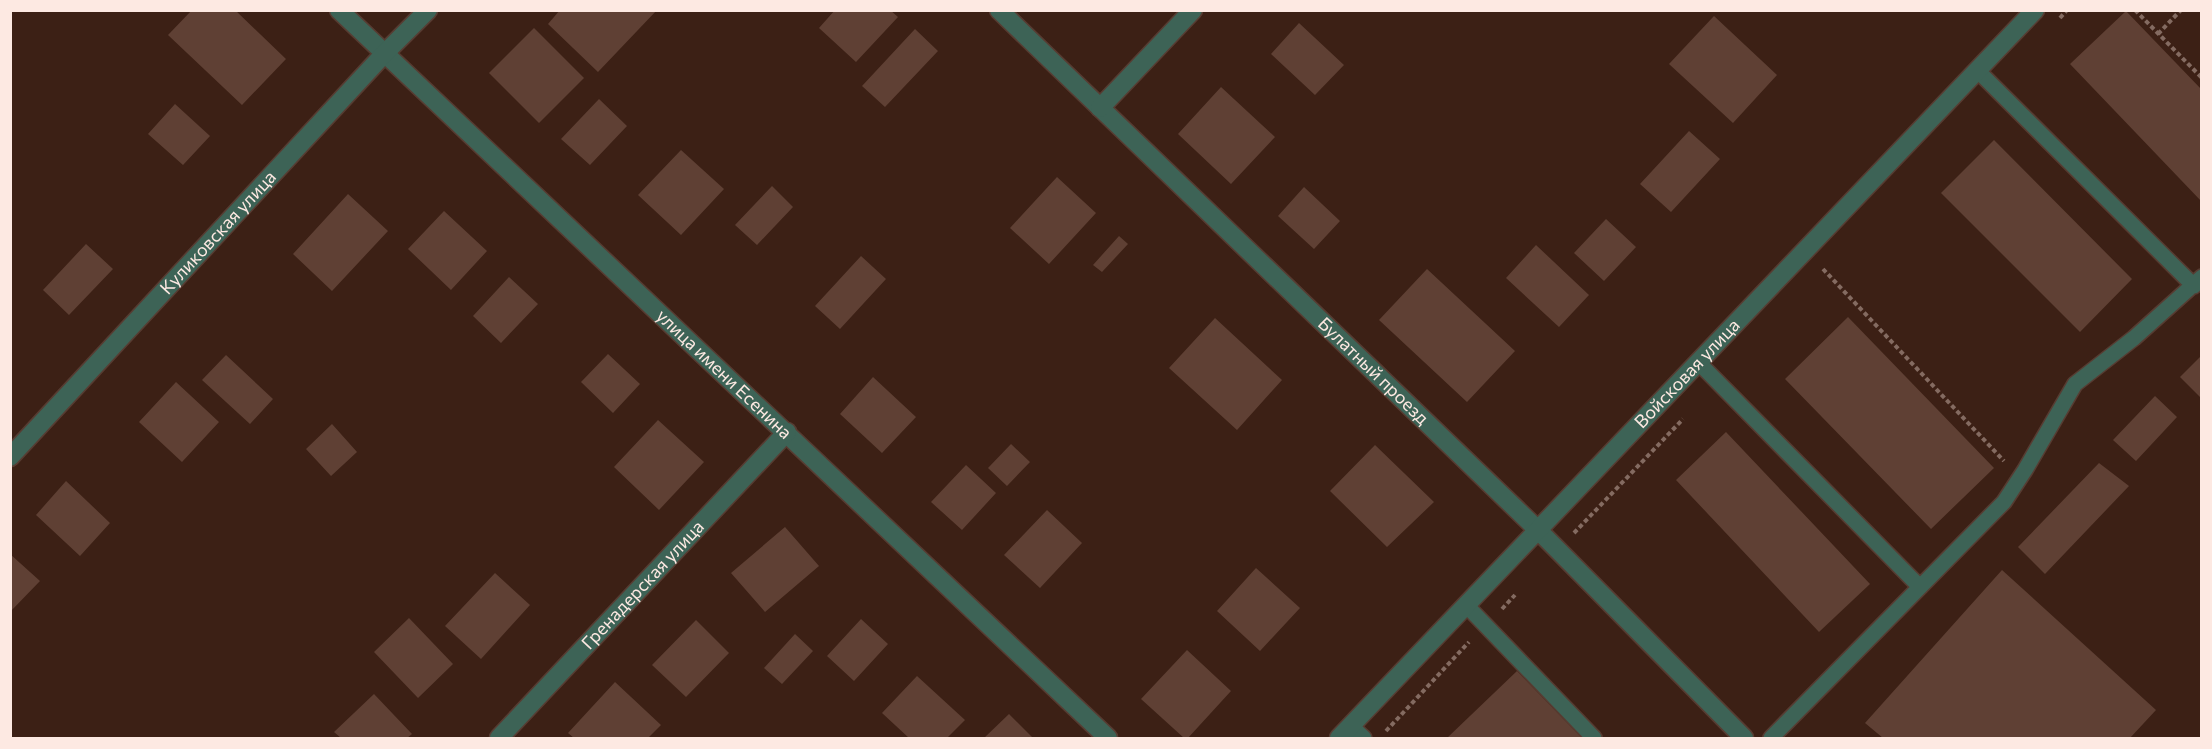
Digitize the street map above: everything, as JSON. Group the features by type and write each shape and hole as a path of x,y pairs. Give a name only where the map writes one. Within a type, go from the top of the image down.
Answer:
{"street":[{"name":"улица имени Есенина","path":"339,10 1108,738"},
{"name":"Куликовская улица","path":"10,457 384,54 428,10"},
{"name":"Булатный проезд","path":"999,10 1539,531 1744,738"},
{"path":"1100,108 1193,10"},
{"name":"Войсковая улица","path":"1352,734 1466,605 2035,10"},
{"name":"Гренадерская улица","path":"499,738 787,432"}],"lane":[{"path":"1771,738 2004,501 2075,384 2134,338 2198,281 1977,70"},
{"path":"1699,363 1919,586"},
{"path":"1466,605 1594,738"}],"path":[{"path":"2135,10 2201,77"},
{"path":"2158,34 2181,10"},
{"path":"1823,269 2020,477"}],"building":[{"path":"192,10 235,10 286,59 242,105 168,35"},
{"path":"560,10 657,10 598,72 548,24"},
{"path":"835,10 890,10 898,17 856,62 819,28"},
{"path":"2126,11 2202,90 2202,202 2070,64"},
{"path":"1714,16 1777,75 1733,123 1669,64"},
{"path":"1299,23 1344,65 1315,95 1271,54"},
{"path":"534,28 584,78 539,123 489,73"},
{"path":"915,29 938,51 885,107 862,86"},
{"path":"1221,87 1275,137 1231,184 1178,134"},
{"path":"599,99 627,126 590,165 561,139"},
{"path":"175,104 210,136 183,165 148,134"},
{"path":"1689,131 1720,159 1671,212 1640,184"},
{"path":"1994,140 2132,279 2080,332 1941,193"},
{"path":"681,150 724,189 681,235 638,195"},
{"path":"1057,177 1096,213 1049,264 1010,228"},
{"path":"772,186 793,207 757,245 735,225"},
{"path":"1304,187 1340,221 1314,249 1278,216"},
{"path":"348,194 388,231 332,291 293,254"},
{"path":"444,211 487,251 451,290 408,249"},
{"path":"1606,219 1636,247 1604,281 1574,253"},
{"path":"1119,236 1128,244 1102,272 1093,265"},
{"path":"86,244 113,269 69,315 43,290"},
{"path":"1536,245 1589,295 1559,327 1506,278"},
{"path":"861,256 886,279 840,329 815,306"},
{"path":"1427,269 1515,351 1467,402 1379,320"},
{"path":"509,277 538,304 501,343 473,316"},
{"path":"1848,317 1994,468 1931,529 1785,379"},
{"path":"1215,318 1282,380 1237,430 1169,368"},
{"path":"608,354 640,384 613,413 581,382"},
{"path":"226,355 273,399 250,424 202,380"},
{"path":"2202,355 2202,399 2180,377"},
{"path":"873,377 916,417 882,453 840,414"},
{"path":"176,382 219,422 182,462 139,422"},
{"path":"2155,396 2177,417 2136,461 2113,440"},
{"path":"658,420 704,462 659,510 614,467"},
{"path":"332,424 357,452 331,476 306,449"},
{"path":"1726,432 1870,584 1819,632 1676,480"},
{"path":"1011,444 1030,462 1007,486 988,468"},
{"path":"1375,445 1434,502 1387,547 1330,491"},
{"path":"2099,463 2129,486 2045,574 2018,547"},
{"path":"966,465 996,493 962,530 931,502"},
{"path":"66,481 110,523 80,556 36,515"},
{"path":"1047,510 1082,543 1040,588 1004,555"},
{"path":"785,527 819,566 765,612 731,573"},
{"path":"10,554 40,581 10,612"},
{"path":"1256,568 1300,608 1260,651 1217,611"},
{"path":"2002,570 2156,710 2130,738 1883,738 1865,723"},
{"path":"495,573 530,605 481,659 445,626"},
{"path":"409,618 453,664 418,698 374,652"},
{"path":"861,619 888,644 854,681 827,656"},
{"path":"696,620 729,653 686,697 652,665"},
{"path":"795,634 813,651 782,684 764,668"},
{"path":"1187,650 1231,691 1188,738 1184,738 1141,699"},
{"path":"1517,671 1582,738 1447,738"},
{"path":"917,676 965,720 947,738 909,738 882,713"},
{"path":"615,682 661,725 648,738 574,738 568,733"},
{"path":"374,694 412,734 407,738 341,738 334,732"},
{"path":"1009,714 1033,738 984,738"}]}
